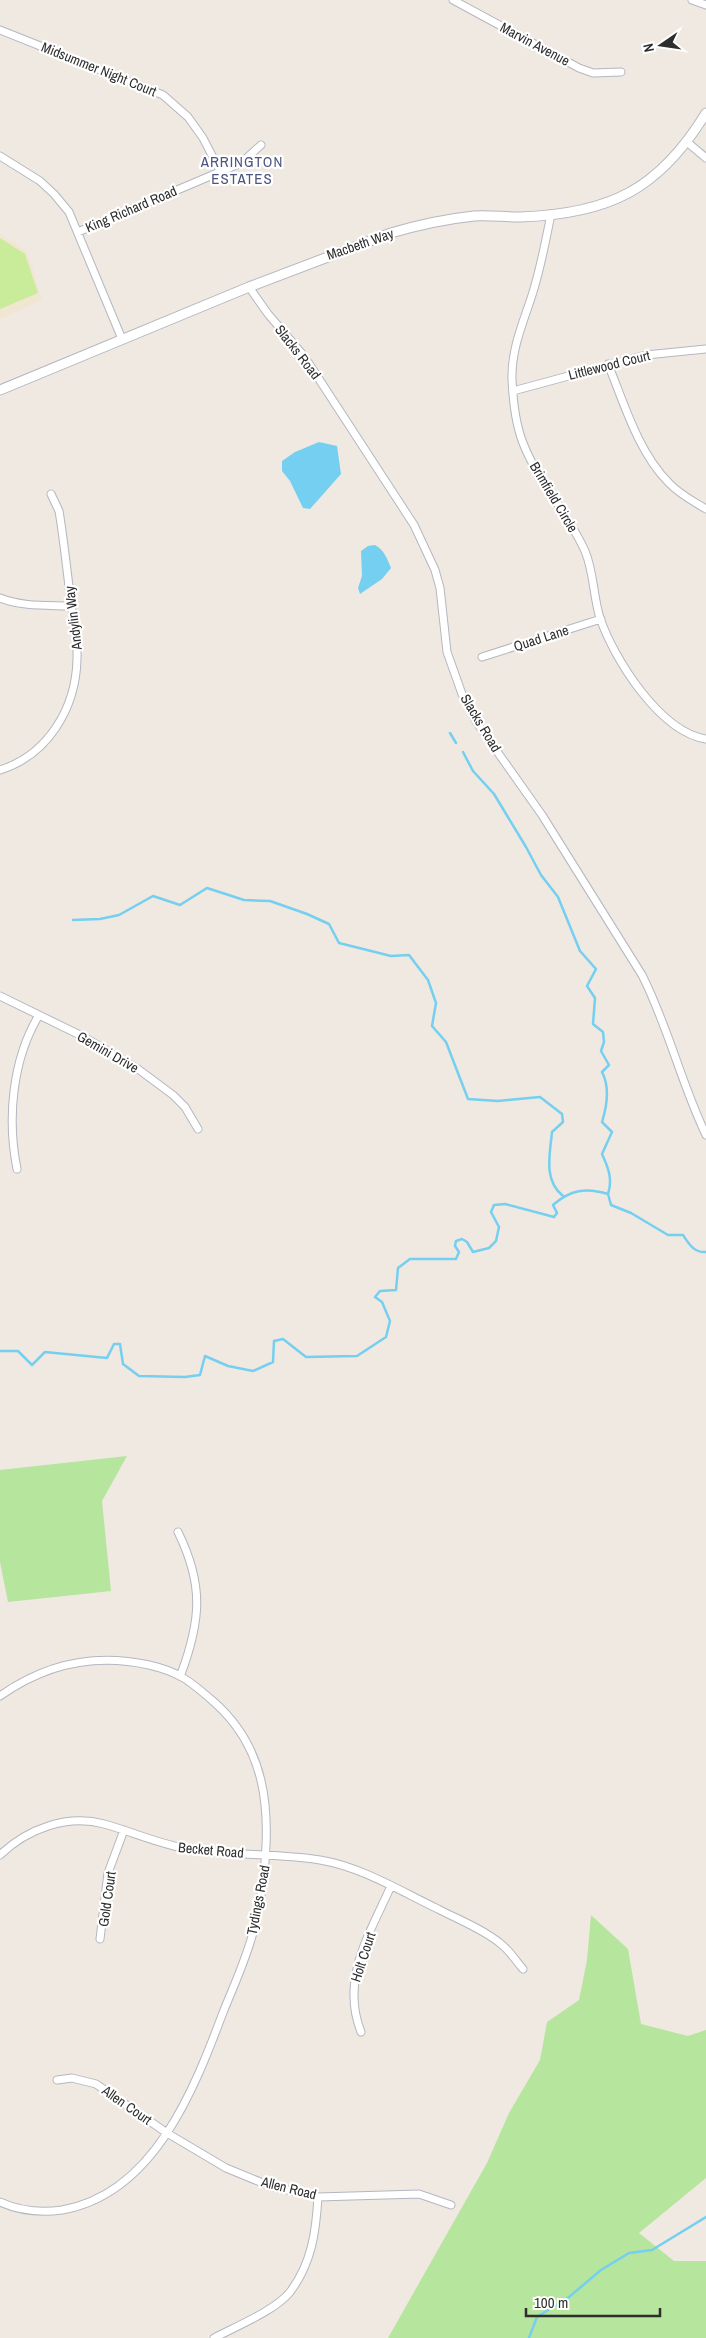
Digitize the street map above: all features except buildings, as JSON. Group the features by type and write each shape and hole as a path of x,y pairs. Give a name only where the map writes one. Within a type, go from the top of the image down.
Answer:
{"street":[{"name":"Marvin Avenue","path":"453,0 579,68 593,73 621,72"},
{"path":"692,0 706,5"},
{"name":"Midsummer Night Court","path":"0,30 163,95 188,117 203,138 220,172"},
{"name":"Macbeth Way","path":"0,390 360,243 414,226 475,216 520,216 578,211 624,196 648,182 673,159 706,113"},
{"path":"687,142 706,158"},
{"name":"King Richard Road","path":"78,232 241,163 261,145"},
{"path":"0,156 40,181 69,212 122,339"},
{"name":"Brimfield Circle","path":"551,214 540,268 516,341 512,361 516,420 523,444 541,479 573,528 585,553 590,565 600,619 620,660 657,712 686,731 706,739"},
{"name":"Slacks Road","path":"249,287 268,314 304,356 414,525 440,588 447,652 462,694 477,723 542,815 642,975 653,997 680,1072 706,1135"},
{"name":"Littlewood Court","path":"513,391 646,355 706,349"},
{"path":"608,364 624,405 654,464 669,483 706,510"},
{"name":"Andylin Way","path":"0,770 26,760 40,746 66,711 74,684 77,659 75,627 59,511 51,494"},
{"path":"0,598 12,603 71,606"},
{"name":"Quad Lane","path":"482,657 600,619"},
{"name":"Gemini Drive","path":"0,996 84,1037 138,1069 173,1095 185,1107 198,1129"},
{"path":"16,1169 12,1146 14,1088 20,1059 39,1015"},
{"path":"178,1532 192,1566 197,1608 196,1627 181,1674"},
{"name":"Tydings Road","path":"0,1696 31,1676 61,1665 82,1662 126,1660 181,1674 229,1715 242,1733 253,1755 265,1796 267,1822 262,1890 252,1937 205,2060 178,2116 167,2133 141,2166 121,2184 91,2201 61,2210 31,2211 11,2207 0,2202"},
{"name":"Becket Road","path":"0,1855 24,1836 56,1824 86,1821 124,1830 168,1845 190,1849 320,1860 349,1867 480,1930 502,1944 524,1970"},
{"name":"Gold Court","path":"100,1939 108,1873 124,1830"},
{"name":"Holt Court","path":"361,2032 355,2016 353,1984 364,1947 391,1886"},
{"name":"Allen Court","path":"57,2080 72,2078 96,2084 167,2133"},
{"name":"Allen Road","path":"167,2133 226,2168 270,2186 318,2197 419,2194 451,2205"},
{"path":"214,2338 262,2313 290,2293 311,2254 316,2229 318,2197"}],"shaded area":[{"path":"0,234 27,251 42,300 0,319"}],"green space":[{"path":"0,238 25,254 38,293 0,309"},
{"path":"127,1456 102,1501 111,1591 8,1602 0,1562 0,1470"},
{"path":"591,1915 628,1949 641,2024 688,2036 706,2030 706,2178 639,2233 674,2261 706,2261 706,2338 388,2338 487,2163 509,2113 540,2060 547,2022 579,2000 587,1960"}],"water":[{"path":"319,442 337,446 341,474 310,509 303,508 290,481 282,471 282,461 295,452"},
{"path":"375,545 383,552 391,568 382,579 360,594 358,588 362,576 361,551 368,546"}],"waterway":[{"path":"450,733 456,743"},
{"path":"463,752 473,771 494,794 541,875 558,897 580,951 596,969 587,986 595,998 593,1024 603,1032 604,1042 601,1051 609,1065 602,1072 605,1078 607,1097 602,1122 612,1132 602,1154 610,1178 608,1194"},
{"path":"73,920 100,919 119,915 153,896 180,905 207,888 244,900 270,901 307,914 329,924 339,943 391,956 409,955 428,980 436,1003 432,1026 446,1042 468,1099 498,1101 540,1097 562,1114 563,1122 552,1132 549,1166 553,1182 563,1196"},
{"path":"0,1351 18,1351 32,1365 45,1352 107,1358 114,1344 120,1344 123,1364 139,1376 185,1377 200,1375 205,1356 228,1366 253,1371 273,1362 274,1341 283,1339 306,1357 357,1356 386,1337 390,1321 382,1302 375,1297 380,1291 396,1290 398,1268 410,1259 456,1259 459,1252 455,1246 456,1241 462,1239 467,1242 473,1252 489,1248 496,1241 499,1227 491,1212 494,1205 505,1204 554,1217 557,1213 553,1205 572,1193 585,1190 608,1194 611,1205 631,1213 668,1235 683,1235 695,1249 706,1252"},
{"path":"529,2338 537,2317 569,2297 601,2270 629,2253 652,2250 706,2217"}],"district":[{"name":"ARRINGTON ESTATES","path":"242,170"}]}
